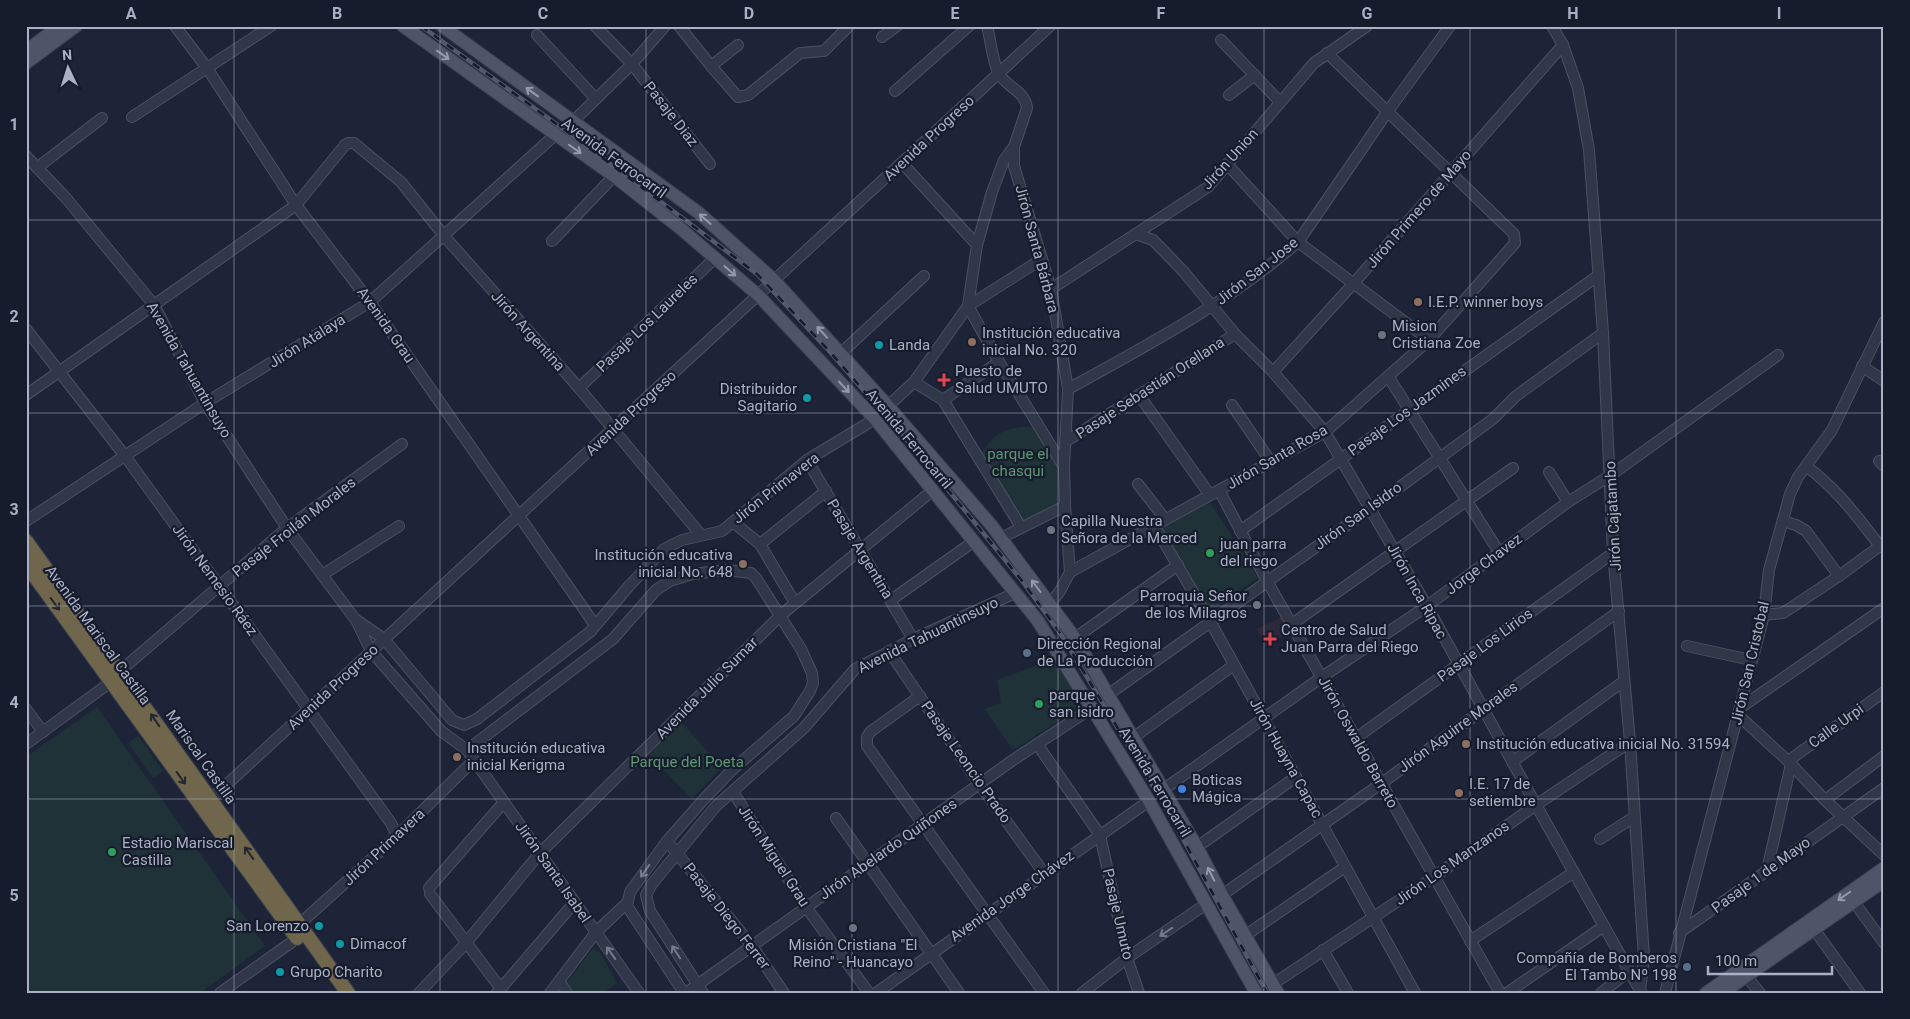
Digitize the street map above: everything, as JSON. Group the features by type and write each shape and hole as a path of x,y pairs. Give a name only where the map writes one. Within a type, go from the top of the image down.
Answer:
{"highway":[{"name":"Mariscal Castilla","path":"26,541 116,676 211,799 298,932 348,993"},
{"name":"Avenida Mariscal Castilla","path":"26,564 116,676 298,932 337,993"}],"main road":[{"path":"26,51 59,26"},
{"path":"26,63 76,26"},
{"name":"Avenida Ferrocarril","path":"403,26 699,214 774,280 841,353 1000,538 1075,638 1134,736 1275,988"},
{"name":"Avenida Ferrocarril","path":"442,26 564,129 614,176 680,228 758,296 875,420 1038,621 1149,801 1256,993"},
{"path":"1722,993 1884,868"},
{"path":"1706,993 1811,925 1854,902 1884,881"}],"street":[{"name":"Avenida Grau","path":"174,26 207,68 296,205 370,302 595,625"},
{"path":"132,117 271,26"},
{"name":"Pasaje Diaz","path":"595,26 632,64 710,164"},
{"name":"Jirón Atalaya","path":"26,521 205,403 370,302 564,129 632,64 665,26"},
{"path":"679,26 710,66 738,97 744,97 792,58 800,54 824,51 849,26"},
{"path":"882,37 897,26"},
{"path":"895,91 969,26"},
{"path":"987,26 999,74"},
{"name":"Avenida Progreso","path":"211,799 1050,26"},
{"name":"Jirón Union","path":"1051,289 1208,187 1314,63 1367,26"},
{"name":"Jirón San Jose","path":"1068,389 1212,307 1298,242 1388,111 1450,26"},
{"name":"Jirón Cajatambo","path":"1552,26 1563,44 1578,88 1589,150 1603,333 1611,474 1613,553 1630,742 1644,958 1640,991"},
{"path":"537,34 596,99"},
{"path":"1221,40 1280,102"},
{"path":"710,66 738,44"},
{"name":"Jirón Primero de Mayo","path":"1272,372 1354,284 1563,44"},
{"path":"1327,53 1450,173"},
{"name":"Jirón Santa Bárbara","path":"999,74 1024,97 1027,108 1014,147 1014,166 1051,289 1068,389 1064,467"},
{"path":"1229,95 1255,75"},
{"path":"38,167 102,118"},
{"name":"Jirón Argentina","path":"296,205 345,145 348,143 357,144 401,182 445,237 578,388 701,535"},
{"path":"1014,147 1004,160 992,192 977,245 968,306 999,362 1064,467 1070,572 1060,591 1050,604"},
{"name":"Avenida Tahuantinsuyo","path":"26,156 38,167 154,305 205,403 287,528 355,619 371,651 441,731 467,750"},
{"path":"902,163 977,245"},
{"path":"1226,164 1298,242 1428,340"},
{"name":"Jirón Santa Rosa","path":"1070,572 1325,432 1428,340 1514,243 1516,238 1450,173"},
{"path":"552,241 614,176"},
{"path":"26,395 296,205"},
{"name":"Jirón Inca Ripac","path":"1136,234 1153,240 1184,272 1235,334 1272,372 1325,432 1427,606 1640,991"},
{"name":"Pasaje Los Laureles","path":"578,388 715,258"},
{"path":"888,406 914,382 968,306 1042,259"},
{"name":"Pasaje Los Jazmines","path":"1240,531 1484,355 1599,275"},
{"path":"841,353 924,276"},
{"name":"Jirón San Cristobal","path":"1664,993 1764,615 1769,570 1790,494 1798,477 1832,430 1883,326"},
{"name":"Jirón Nemesio Ráez","path":"26,329 125,456 391,823 397,836"},
{"name":"Jirón San Isidro","path":"1109,694 1493,419 1516,396 1603,333"},
{"name":"Pasaje Sebastián Orellana","path":"1065,442 1235,334"},
{"name":"Jorge Chavez","path":"1164,789 1322,677 1427,606 1568,502 1611,474 1778,355"},
{"path":"943,400 999,362"},
{"path":"1862,366 1884,381"},
{"path":"1388,376 1499,552"},
{"path":"914,382 943,400 1021,528"},
{"name":"Jirón Oswaldo Barreto","path":"1139,395 1214,493 1240,531 1500,993"},
{"path":"1232,404 1271,462"},
{"name":"Jirón Primavera","path":"701,535 722,531 807,460 875,420"},
{"name":"Pasaje Froilán Morales","path":"26,744 116,676 287,528 402,444"},
{"name":"Pasaje Argentina","path":"807,460 913,639"},
{"path":"1764,615 1783,613 1839,576 1882,544 1842,497 1826,481 1806,466"},
{"path":"1292,624 1466,499 1513,468"},
{"path":"1549,472 1568,502"},
{"path":"1138,484 1166,519"},
{"path":"760,544 826,491"},
{"name":"Avenida Julio Sumar","path":"419,993 466,943 539,854 781,615 932,491"},
{"path":"1000,538 1065,506"},
{"path":"1783,521 1796,525 1806,531 1839,576"},
{"path":"733,522 760,544 794,604"},
{"name":"Jirón Huayna Capac","path":"1154,525 1210,621 1415,993"},
{"path":"322,575 398,526"},
{"name":"Avenida Tahuantinsuyo","path":"355,619 384,640 452,720 464,725 477,719 590,632 629,586 664,549 682,540 701,535"},
{"path":"890,600 973,542"},
{"name":"Pasaje Los Lirios","path":"1356,738 1613,553"},
{"path":"1075,638 1178,565"},
{"path":"467,750 613,639 656,590 670,581 692,574 727,570 751,573 756,578 801,649 812,672 813,682 810,691 794,716 732,770 705,798 667,841 630,892 627,906 634,919 685,993"},
{"name":"Avenida Tahuantinsuyo","path":"700,989 650,911 646,895 652,884 716,806 804,728 839,685 855,669 913,639 1015,593"},
{"path":"1883,857 1739,712 1884,608"},
{"name":"Jirón Aguirre Morales","path":"1222,895 1382,783 1619,611"},
{"path":"1687,646 1751,660"},
{"name":"Pasaje Leoncio Prado","path":"889,651 980,785 1044,873"},
{"path":"1134,736 1234,666"},
{"path":"1512,762 1624,682"},
{"name":"Calle Urpi","path":"1790,762 1884,692"},
{"path":"920,696 870,732 867,737 867,746 1044,993"},
{"name":"Jirón Abelardo Quiñones","path":"685,993 700,989 752,946 806,907 1037,744 1092,708"},
{"path":"26,709 43,732"},
{"name":"Jirón Los Manzanos","path":"1275,988 1324,950 1630,742"},
{"path":"1037,744 1100,835"},
{"name":"Jirón Santa Isabel","path":"467,750 539,854 640,993"},
{"path":"1825,800 1884,756"},
{"name":"Jirón Primavera","path":"220,993 298,932 474,760"},
{"path":"1766,870 1790,762"},
{"path":"1197,847 1296,777"},
{"name":"Pasaje 1 de Mayo","path":"1679,933 1884,788"},
{"name":"Jirón Miguel Grau","path":"732,792 806,907 869,993"},
{"name":"Avenida Jorge Chávez","path":"876,993 1044,873 1149,801"},
{"path":"504,802 430,891 499,991 574,902"},
{"path":"1600,838 1634,817"},
{"path":"836,818 959,993"},
{"name":"Pasaje Umuto","path":"1100,835 1128,958 1139,993"},
{"name":"Pasaje Diego Ferrer","path":"667,841 752,946 784,993"},
{"path":"1246,936 1346,867"},
{"path":"1470,941 1574,872"},
{"path":"1854,902 1884,942"},
{"path":"550,993 596,932 627,903"},
{"path":"1082,993 1128,958 1206,904"},
{"path":"1811,925 1860,993"},
{"path":"1507,993 1604,926"},
{"path":"1324,950 1348,993"},
{"path":"1601,993 1629,971"},
{"path":"1746,976 1760,993"},
{"path":"559,981 567,993"}],"shaded area":[{"name":"Centro de Salud Juan Parra del Riego","path":"1281,617 1289,632 1265,647 1257,629"}],"green space":[{"name":"parque el chasqui","path":"1019,427 1034,427 1057,468 1057,504 1025,521 1019,519 981,454 996,436"},
{"name":"juan parra del riego","path":"1210,502 1258,578 1210,611 1162,528"},
{"name":"parque san isidro","path":"1053,659 1082,706 1013,750 985,709 1001,703 997,680"},
{"name":"Estadio Mariscal Castilla","path":"97,707 265,946 200,993 26,993 26,757"},
{"name":"Parque del Poeta","path":"681,722 722,767 692,799 649,755"},
{"path":"138,736 163,771 153,778 128,743"},
{"path":"593,948 600,952 617,983 603,993 570,993 565,985"}],"railway":[{"path":"421,26 577,139 757,274 831,353 919,454 1023,582 1062,636 1165,806 1267,993"}],"place":[{"name":"I.E.P. winner boys","path":"1418,302"},
{"name":"Mision Cristiana Zoe","path":"1382,335"},
{"name":"Institución educativa inicial No. 320","path":"972,342"},
{"name":"Landa","path":"879,345"},
{"name":"Puesto de Salud UMUTO","path":"944,380"},
{"name":"Distribuidor Sagitario","path":"807,398"},
{"name":"Capilla Nuestra Señora de la Merced","path":"1051,530"},
{"name":"juan parra del riego","path":"1210,553"},
{"name":"Institución educativa inicial No. 648","path":"743,564"},
{"name":"Parroquia Señor de los Milagros","path":"1257,605"},
{"name":"Centro de Salud Juan Parra del Riego","path":"1270,639"},
{"name":"Dirección Regional de La Producción","path":"1027,653"},
{"name":"parque san isidro","path":"1039,704"},
{"name":"Institución educativa inicial No. 31594","path":"1466,744"},
{"name":"Institución educativa inicial Kerigma","path":"457,757"},
{"name":"Boticas Mágica","path":"1182,789"},
{"name":"I.E. 17 de setiembre","path":"1459,793"},
{"name":"Estadio Mariscal Castilla","path":"112,852"},
{"name":"San Lorenzo","path":"319,926"},
{"name":"Misión Cristiana \"El Reino\" - Huancayo","path":"853,928"},
{"name":"Dimacof","path":"340,944"},
{"name":"Compañía de Bomberos El Tambo Nº 198","path":"1687,967"},
{"name":"Grupo Charito","path":"280,972"}]}
